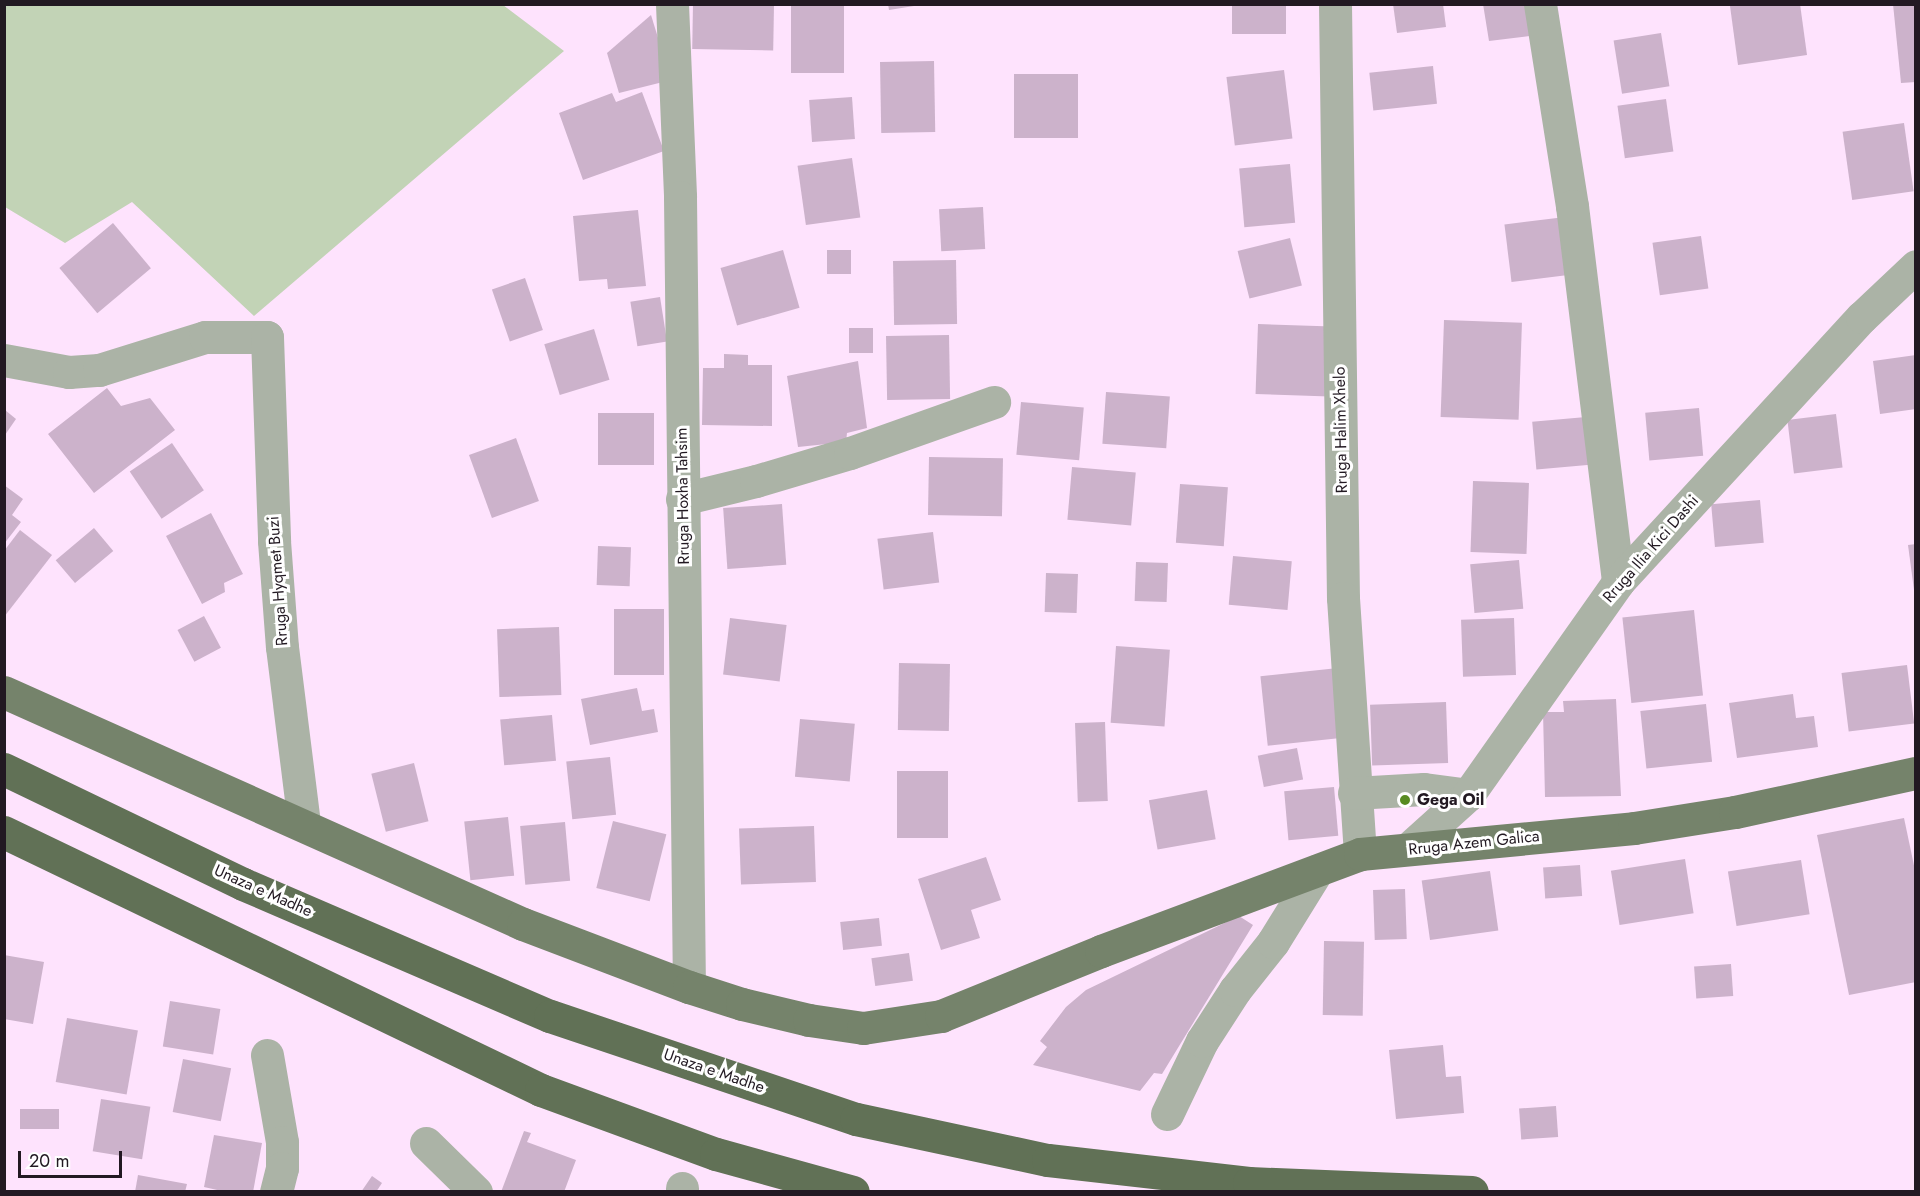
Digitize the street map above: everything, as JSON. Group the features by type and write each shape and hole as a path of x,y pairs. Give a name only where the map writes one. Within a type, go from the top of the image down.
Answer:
{"highway":[{"name":"Unaza e Madhe","path":"4,769 243,884 550,1016 856,1119 1048,1160 1249,1183 1472,1191"},
{"path":"4,832 541,1090 716,1154 853,1191"}],"main road":[{"name":"Rruga Azem Galica","path":"4,692 304,824 523,924 689,987 809,1020 863,1028 941,1016 1101,951 1360,854 1634,828 1746,810 1916,773"}],"street":[{"name":"Rruga Hoxha Tahsim","path":"672,4 680,197 689,987"},
{"name":"Rruga Halim Xhelo","path":"1335,4 1343,598 1354,794 1360,854"},
{"path":"1540,4 1572,206 1618,582"},
{"name":"Rruga Ilia Kici Dashi","path":"1408,849 1468,795 1618,582 1862,317 1916,266"},
{"name":"Rruga Hyqmet Buzi","path":"4,360 69,372 99,370 205,337 267,337 274,541 282,647 304,824"},
{"path":"682,499 756,481 850,453 994,402"},
{"path":"1354,794 1424,789 1468,795"},
{"path":"1167,1114 1202,1041 1234,990 1273,942 1317,871"},
{"path":"267,1054 282,1142 282,1168 276,1191"},
{"path":"426,1143 476,1191"}],"green space":[{"path":"5,4 503,5 564,51 254,316 132,202 65,243 5,207"}],"building":[{"path":"693,4 774,5 773,50 692,49"},
{"path":"791,4 844,4 844,73 791,73"},
{"path":"888,4 914,4 914,6 889,10"},
{"path":"1232,4 1286,4 1286,34 1232,34"},
{"path":"1393,4 1443,4 1446,27 1397,33"},
{"path":"1483,4 1532,4 1537,35 1489,41"},
{"path":"1800,4 1807,55 1738,65 1730,6"},
{"path":"1893,4 1916,4 1916,82 1901,83"},
{"path":"651,15 671,80 619,93 607,53"},
{"path":"1661,33 1669,86 1622,94 1614,41"},
{"path":"934,61 935,132 881,133 880,62"},
{"path":"1433,66 1437,104 1373,110 1369,73"},
{"path":"1284,70 1292,138 1235,146 1226,77"},
{"path":"1014,74 1078,74 1078,138 1014,138"},
{"path":"642,92 664,151 583,180 559,113 612,93 616,102"},
{"path":"852,97 855,139 812,142 809,100"},
{"path":"1666,99 1673,151 1625,158 1617,106"},
{"path":"1904,123 1914,191 1852,200 1843,132"},
{"path":"852,158 860,217 806,225 798,166"},
{"path":"1290,164 1295,223 1244,227 1239,168"},
{"path":"983,207 985,249 941,251 939,209"},
{"path":"638,210 646,286 608,289 607,279 579,281 573,216"},
{"path":"1565,217 1572,275 1512,282 1504,224"},
{"path":"113,223 151,268 97,313 59,268"},
{"path":"1701,236 1708,288 1660,295 1652,243"},
{"path":"1290,238 1302,286 1249,299 1238,251"},
{"path":"783,250 800,308 737,326 721,268"},
{"path":"827,250 851,250 851,274 827,274"},
{"path":"956,260 957,324 894,325 893,261"},
{"path":"525,278 543,330 510,341 492,289"},
{"path":"660,297 667,341 637,346 630,302"},
{"path":"1444,320 1522,323 1519,420 1441,417"},
{"path":"1258,324 1332,327 1330,397 1256,394"},
{"path":"849,328 873,328 873,353 849,353"},
{"path":"594,329 609,380 560,395 544,344"},
{"path":"949,335 950,399 887,400 886,336"},
{"path":"724,354 748,355 748,365 772,365 772,426 702,425 703,368 724,368"},
{"path":"1916,355 1916,409 1880,414 1873,361"},
{"path":"858,361 867,428 847,433 846,442 798,447 787,376"},
{"path":"107,388 121,406 150,398 175,430 94,493 48,434"},
{"path":"1106,392 1170,396 1166,448 1102,444"},
{"path":"1021,402 1084,407 1079,460 1016,455"},
{"path":"1699,408 1703,456 1649,461 1645,413"},
{"path":"5,410 16,419 5,435"},
{"path":"598,413 654,413 654,465 598,465"},
{"path":"1836,414 1843,468 1794,474 1787,420"},
{"path":"1586,417 1590,465 1536,470 1532,422"},
{"path":"516,438 539,501 492,518 469,455"},
{"path":"172,443 204,490 162,519 130,472"},
{"path":"929,457 1003,458 1002,516 928,515"},
{"path":"1072,467 1136,473 1131,525 1067,520"},
{"path":"1473,481 1529,483 1526,554 1471,552"},
{"path":"1180,484 1228,487 1224,546 1176,543"},
{"path":"4,485 23,499 12,515 21,522 4,544"},
{"path":"1760,500 1764,543 1715,547 1711,504"},
{"path":"782,504 786,565 727,569 723,508"},
{"path":"211,513 243,574 224,583 225,592 202,604 166,536"},
{"path":"94,528 113,551 75,583 56,560"},
{"path":"20,530 52,555 4,617 4,551"},
{"path":"933,532 939,583 884,589 877,539"},
{"path":"1916,544 1916,590 1914,590 1908,545"},
{"path":"598,546 631,547 630,586 597,585"},
{"path":"1233,556 1292,561 1288,610 1229,605"},
{"path":"1519,560 1523,609 1474,613 1470,564"},
{"path":"1136,562 1168,563 1167,602 1135,601"},
{"path":"1046,573 1078,574 1077,613 1045,612"},
{"path":"614,609 664,609 664,675 614,675"},
{"path":"1694,610 1703,696 1631,703 1622,618"},
{"path":"204,616 221,648 194,662 178,630"},
{"path":"730,618 787,625 780,682 723,675"},
{"path":"1514,618 1516,675 1463,677 1461,620"},
{"path":"559,627 561,695 499,697 497,629"},
{"path":"1116,646 1170,650 1164,727 1111,723"},
{"path":"899,663 950,664 949,731 898,730"},
{"path":"1907,665 1914,724 1849,732 1841,673"},
{"path":"1338,668 1345,738 1268,746 1260,676"},
{"path":"637,688 642,711 654,709 658,732 590,745 581,699"},
{"path":"1793,694 1796,718 1814,716 1818,747 1737,758 1729,703"},
{"path":"1616,699 1621,796 1545,797 1543,712 1564,712 1563,701"},
{"path":"1446,702 1448,763 1372,766 1370,705"},
{"path":"1706,704 1712,762 1646,769 1640,711"},
{"path":"552,715 556,761 504,765 500,720"},
{"path":"800,719 855,724 850,782 795,777"},
{"path":"1105,722 1108,801 1078,802 1075,723"},
{"path":"1297,748 1303,779 1264,787 1258,756"},
{"path":"610,757 616,815 572,819 566,762"},
{"path":"414,763 429,821 386,832 371,774"},
{"path":"897,771 948,771 948,838 897,838"},
{"path":"1334,787 1338,836 1288,840 1284,791"},
{"path":"1207,790 1216,839 1158,849 1149,800"},
{"path":"508,817 514,876 470,880 464,822"},
{"path":"1904,818 1916,875 1916,982 1849,995 1817,835"},
{"path":"613,821 666,834 650,901 596,888"},
{"path":"565,822 570,881 525,885 520,826"},
{"path":"814,826 816,882 741,885 739,829"},
{"path":"986,857 1001,900 971,910 980,938 941,950 918,879"},
{"path":"1685,859 1694,913 1620,925 1611,871"},
{"path":"1801,860 1810,914 1737,926 1728,872"},
{"path":"1580,865 1582,896 1545,899 1543,868"},
{"path":"1490,871 1498,930 1430,940 1422,881"},
{"path":"1405,889 1407,939 1375,940 1373,890"},
{"path":"1239,916 1253,925 1162,1074 1154,1073 1140,1091 1033,1065 1047,1047 1040,1041 1066,1007 1086,990"},
{"path":"879,918 882,946 843,950 840,922"},
{"path":"1324,941 1364,942 1363,1016 1323,1015"},
{"path":"909,953 913,981 875,986 871,958"},
{"path":"4,955 44,962 33,1024 4,1019"},
{"path":"1731,964 1733,996 1696,999 1694,967"},
{"path":"170,1001 220,1009 213,1054 163,1046"},
{"path":"67,1018 138,1031 127,1095 56,1082"},
{"path":"1443,1045 1446,1077 1461,1076 1464,1113 1396,1119 1389,1050"},
{"path":"183,1059 231,1068 221,1121 173,1112"},
{"path":"101,1099 150,1107 142,1159 93,1151"},
{"path":"1556,1106 1558,1137 1521,1140 1519,1109"},
{"path":"20,1109 59,1109 59,1129 20,1129"},
{"path":"524,1131 531,1133 527,1142 576,1160 564,1192 501,1192"},
{"path":"214,1135 262,1143 253,1192 226,1192 204,1187"},
{"path":"138,1175 187,1184 185,1192 135,1192"},
{"path":"372,1176 382,1183 376,1192 361,1192"}],"place":[{"name":"Gega Oil","path":"1405,800"}]}
